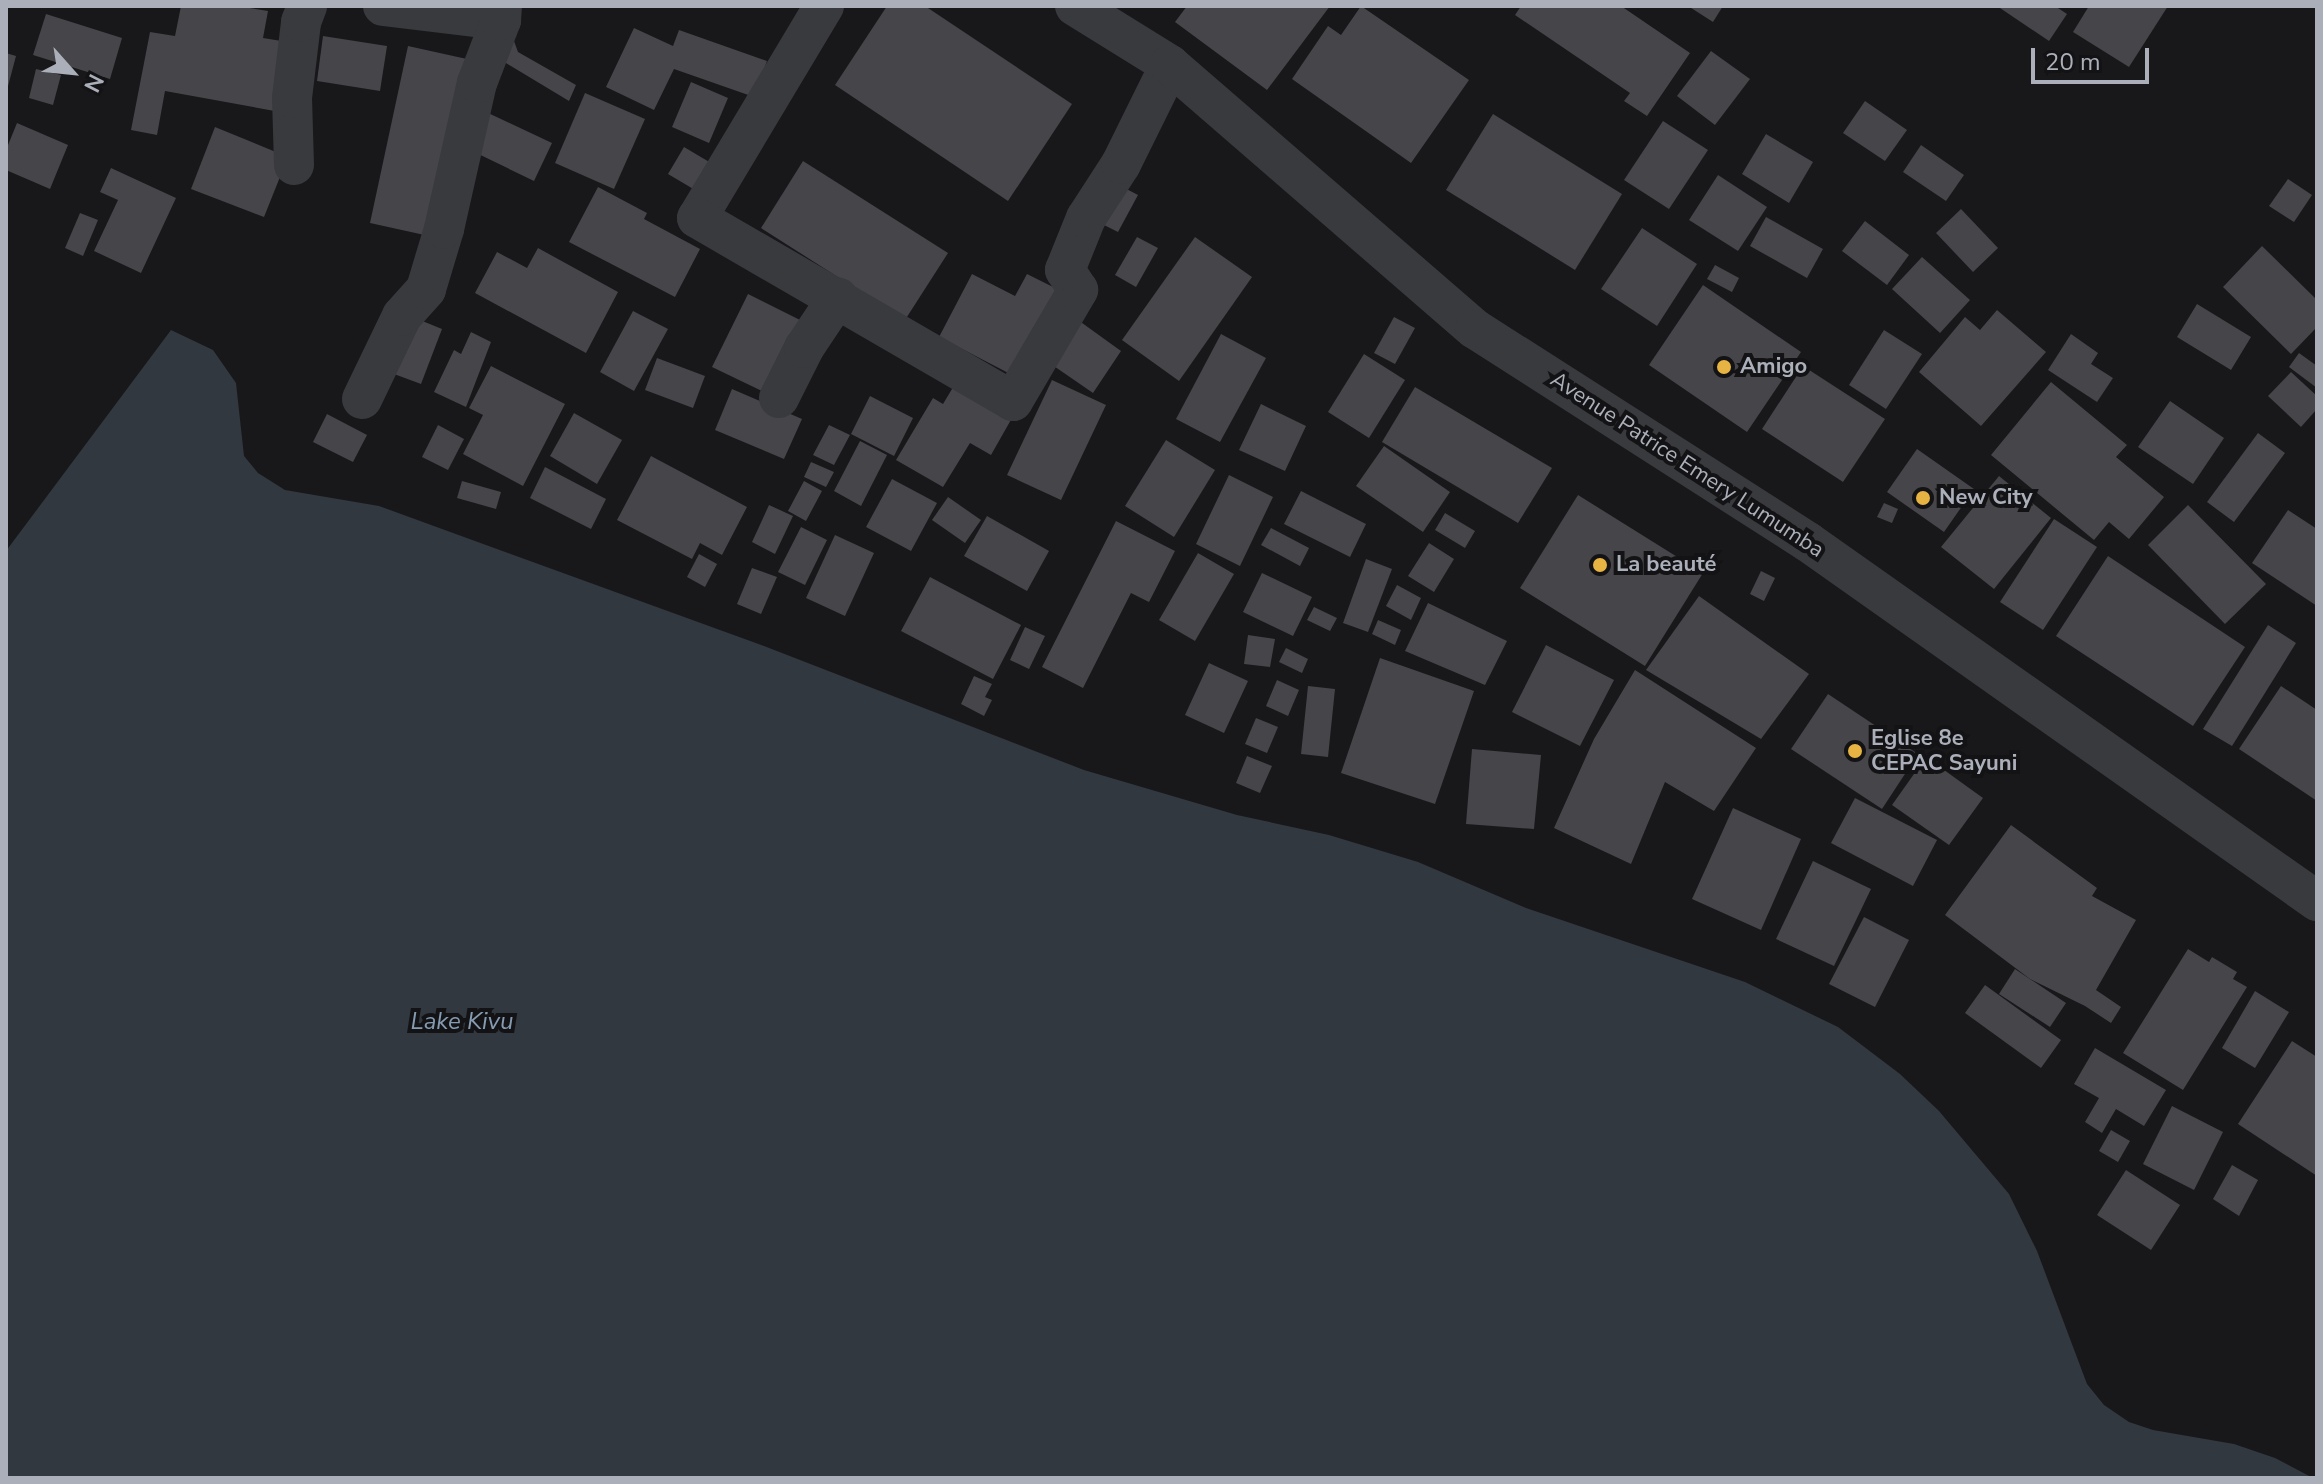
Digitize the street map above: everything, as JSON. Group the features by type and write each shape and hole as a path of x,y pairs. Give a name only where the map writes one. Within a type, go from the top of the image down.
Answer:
{"street":[{"path":"294,165 292,98 301,22 307,6"},
{"path":"362,399 402,316 426,289 444,229 477,83 501,13 383,6"},
{"path":"824,6 697,218 1013,401 1078,290 1065,270 1081,231 1121,164 1170,65"},
{"name":"Avenue Patrice Emery Lumumba","path":"1075,6 1170,65 1475,329 1808,542 2317,901"},
{"path":"779,398 804,348 838,297"}],"water":[{"name":"Lake Kivu","path":"171,330 213,350 236,383 244,456 258,473 285,490 379,506 764,646 1084,770 1237,815 1329,835 1418,862 1526,908 1745,982 1838,1027 1900,1074 1939,1111 2009,1194 2037,1251 2087,1384 2104,1405 2129,1422 2153,1430 2234,1444 2275,1458 2313,1478 6,1478 6,551"}],"building":[{"path":"181,6 238,6 268,11 263,38 294,43 280,112 165,91 157,135 131,130 150,32 175,36"},
{"path":"887,6 925,6 1072,104 1008,201 835,85"},
{"path":"1187,6 1330,6 1267,90 1175,22"},
{"path":"1361,6 1469,80 1411,163 1292,79 1328,26 1341,35"},
{"path":"1521,6 1621,6 1690,53 1647,116 1624,101 1630,93 1515,15"},
{"path":"1688,6 1723,6 1713,22"},
{"path":"1997,6 2055,6 2067,14 2049,41"},
{"path":"2089,6 2168,6 2129,67 2073,32"},
{"path":"46,14 122,38 110,79 33,55"},
{"path":"634,28 673,46 679,30 767,61 754,97 674,69 654,110 606,87"},
{"path":"510,30 518,52 576,85 569,101 501,60"},
{"path":"323,36 387,46 380,91 317,81"},
{"path":"408,46 476,61 438,238 370,223"},
{"path":"1711,51 1750,79 1715,125 1677,96"},
{"path":"6,53 16,56 7,90 6,90"},
{"path":"36,69 61,75 53,105 29,98"},
{"path":"691,82 728,98 709,143 672,127"},
{"path":"585,93 645,119 614,189 555,163"},
{"path":"1865,101 1907,130 1885,161 1843,133"},
{"path":"486,112 552,143 534,181 468,149"},
{"path":"1493,114 1622,194 1575,270 1446,190"},
{"path":"1663,121 1708,150 1669,209 1624,180"},
{"path":"17,123 68,145 50,189 6,170 6,150"},
{"path":"215,127 288,157 264,217 191,189"},
{"path":"1766,134 1813,162 1789,203 1742,174"},
{"path":"1921,145 1964,175 1946,201 1903,172"},
{"path":"684,147 711,163 695,190 668,174"},
{"path":"803,161 948,253 905,320 761,228"},
{"path":"111,168 176,198 141,273 94,251 118,200 100,192"},
{"path":"1718,175 1767,207 1738,251 1689,220"},
{"path":"2288,179 2312,195 2294,222 2269,206"},
{"path":"1115,183 1138,195 1118,232 1096,221"},
{"path":"598,187 647,213 644,219 700,249 675,297 569,242"},
{"path":"1961,209 1998,248 1973,272 1936,233"},
{"path":"80,213 98,220 83,256 65,248"},
{"path":"1766,217 1823,249 1807,278 1750,246"},
{"path":"1865,221 1909,255 1887,285 1842,251"},
{"path":"1642,228 1697,264 1657,326 1601,289"},
{"path":"1137,237 1158,248 1136,287 1115,275"},
{"path":"1195,237 1252,277 1179,381 1122,340"},
{"path":"2262,246 2317,300 2317,327 2291,354 2223,287"},
{"path":"538,248 618,292 586,353 475,293 497,252 527,268"},
{"path":"1922,257 1970,300 1940,333 1892,289"},
{"path":"1715,265 1739,278 1732,292 1707,279"},
{"path":"972,274 1015,296 1027,274 1063,292 1018,378 939,337"},
{"path":"1703,285 1801,352 1747,432 1649,365"},
{"path":"748,294 802,321 766,393 712,367"},
{"path":"2197,304 2251,337 2231,370 2177,337"},
{"path":"1997,310 2046,352 1981,426 1919,372 1965,317 1980,330"},
{"path":"633,311 668,329 634,391 600,372"},
{"path":"1394,317 1415,328 1395,364 1374,353"},
{"path":"415,318 442,329 421,384 394,374"},
{"path":"1078,320 1121,351 1093,393 1048,362"},
{"path":"1884,330 1922,354 1886,409 1849,385"},
{"path":"471,332 491,342 466,407 434,392 454,350 461,354"},
{"path":"1221,334 1266,358 1220,442 1176,419"},
{"path":"2071,334 2098,353 2091,364 2113,378 2097,402 2048,370"},
{"path":"2299,353 2317,366 2317,388 2289,367"},
{"path":"1364,354 1405,380 1369,438 1328,412"},
{"path":"657,358 705,376 693,408 645,390"},
{"path":"491,366 565,404 523,486 463,454 483,415 469,408"},
{"path":"1803,366 1885,419 1843,482 1762,429"},
{"path":"2291,372 2317,396 2317,409 2301,427 2268,396"},
{"path":"1052,380 1106,405 1061,500 1007,475"},
{"path":"2051,382 2127,445 2116,457 2164,497 2129,539 2109,522 2094,540 1991,455"},
{"path":"955,384 1012,418 991,455 970,443 943,487 896,460 933,398 943,404"},
{"path":"1415,387 1552,468 1518,523 1382,442"},
{"path":"732,389 802,419 784,459 715,430"},
{"path":"870,396 913,418 894,456 851,434"},
{"path":"2170,401 2224,438 2193,484 2138,447"},
{"path":"1261,404 1306,426 1285,471 1239,450"},
{"path":"574,413 622,440 597,484 550,456"},
{"path":"327,414 367,435 353,462 313,442"},
{"path":"438,425 464,439 448,470 422,457"},
{"path":"829,425 850,435 834,465 813,455"},
{"path":"2258,433 2285,453 2234,522 2207,502"},
{"path":"1166,440 1215,470 1174,537 1125,506"},
{"path":"860,441 887,455 861,506 834,491"},
{"path":"1384,446 1450,492 1423,532 1356,486"},
{"path":"1917,449 1974,489 1944,532 1887,492"},
{"path":"651,456 747,507 722,555 700,543 692,559 617,520"},
{"path":"811,462 834,472 826,487 804,477"},
{"path":"545,467 606,499 591,529 530,498"},
{"path":"1229,475 1273,497 1240,566 1196,544"},
{"path":"1999,476 2051,518 1994,589 1941,547"},
{"path":"892,479 937,503 911,551 866,527"},
{"path":"462,481 501,492 496,509 457,498"},
{"path":"804,481 822,491 806,521 788,511"},
{"path":"1301,491 1366,524 1350,557 1284,524"},
{"path":"1578,495 1703,573 1645,666 1520,588"},
{"path":"948,497 981,520 965,543 932,520"},
{"path":"1884,503 1898,509 1892,523 1877,517"},
{"path":"769,505 793,516 775,554 752,542"},
{"path":"2188,505 2266,584 2225,624 2148,545"},
{"path":"2288,510 2317,529 2317,606 2252,563"},
{"path":"1445,513 1475,531 1465,548 1435,530"},
{"path":"987,516 1049,551 1027,591 964,556"},
{"path":"2054,519 2097,547 2043,630 2000,602"},
{"path":"1116,521 1175,551 1149,602 1131,593 1083,688 1042,667"},
{"path":"801,527 827,540 805,585 778,572"},
{"path":"1271,528 1309,548 1300,566 1261,545"},
{"path":"835,535 874,553 845,616 806,598"},
{"path":"1429,543 1454,559 1434,592 1408,576"},
{"path":"1198,553 1234,574 1195,641 1159,620"},
{"path":"699,554 717,564 705,587 687,577"},
{"path":"2108,556 2245,647 2193,726 2056,636"},
{"path":"1366,559 1392,569 1368,632 1343,623"},
{"path":"752,568 777,577 761,614 737,604"},
{"path":"1761,571 1775,578 1764,601 1750,594"},
{"path":"1262,573 1312,597 1293,636 1243,612"},
{"path":"930,577 1021,625 993,679 901,631"},
{"path":"1397,585 1421,598 1411,620 1386,606"},
{"path":"1699,596 1809,674 1761,739 1646,670"},
{"path":"1428,603 1507,641 1485,685 1405,651"},
{"path":"1314,607 1337,618 1330,631 1307,620"},
{"path":"1378,620 1401,630 1395,645 1372,634"},
{"path":"2268,625 2296,643 2232,746 2203,729"},
{"path":"1025,627 1045,636 1029,669 1010,660"},
{"path":"1248,635 1275,639 1270,667 1244,664"},
{"path":"1546,645 1614,680 1580,746 1512,712"},
{"path":"1286,648 1308,659 1302,673 1279,662"},
{"path":"1380,658 1474,691 1435,804 1341,773"},
{"path":"1209,663 1248,681 1224,733 1185,715"},
{"path":"1635,670 1756,748 1714,811 1665,782 1631,864 1554,828 1594,739"},
{"path":"974,676 992,684 985,697 992,700 984,716 961,704"},
{"path":"1277,680 1299,690 1288,716 1266,706"},
{"path":"1308,686 1335,689 1328,757 1301,754"},
{"path":"2281,686 2317,710 2317,801 2239,749"},
{"name":"Eglise 8e CEPAC Sayuni","path":"1828,694 1918,754 1882,809 1791,749"},
{"path":"1256,718 1278,727 1267,753 1245,744"},
{"path":"1472,749 1541,755 1534,829 1466,824"},
{"path":"1247,756 1272,766 1260,793 1236,783"},
{"path":"1926,757 1983,798 1949,845 1892,805"},
{"path":"1855,798 1937,840 1913,886 1831,843"},
{"path":"1733,808 1801,839 1761,930 1692,899"},
{"path":"2011,825 2097,888 2092,896 2136,920 2096,990 2121,1007 2111,1023 2085,1006 2030,979 1945,915"},
{"path":"1813,861 1871,889 1834,966 1776,939"},
{"path":"1864,917 1909,940 1875,1007 1829,984"},
{"path":"2188,949 2209,962 2212,957 2237,972 2233,979 2247,987 2183,1090 2123,1053"},
{"path":"2015,969 2066,1003 2050,1027 1999,994"},
{"path":"1985,985 2061,1040 2041,1068 1965,1013"},
{"path":"2255,991 2289,1012 2255,1068 2222,1048"},
{"path":"2292,1041 2317,1057 2317,1176 2238,1124"},
{"path":"2095,1048 2166,1090 2144,1126 2116,1109 2102,1133 2085,1122 2099,1098 2074,1084"},
{"path":"2172,1106 2223,1132 2194,1190 2143,1164"},
{"path":"2111,1130 2130,1141 2118,1162 2099,1151"},
{"path":"2232,1165 2258,1180 2239,1216 2213,1199"},
{"path":"2126,1170 2180,1205 2151,1250 2097,1215"}],"place":[{"name":"Amigo","path":"1724,367"},
{"name":"New City","path":"1923,498"},
{"name":"La beauté","path":"1600,565"},
{"name":"Eglise 8e CEPAC Sayuni","path":"1855,751"}]}
